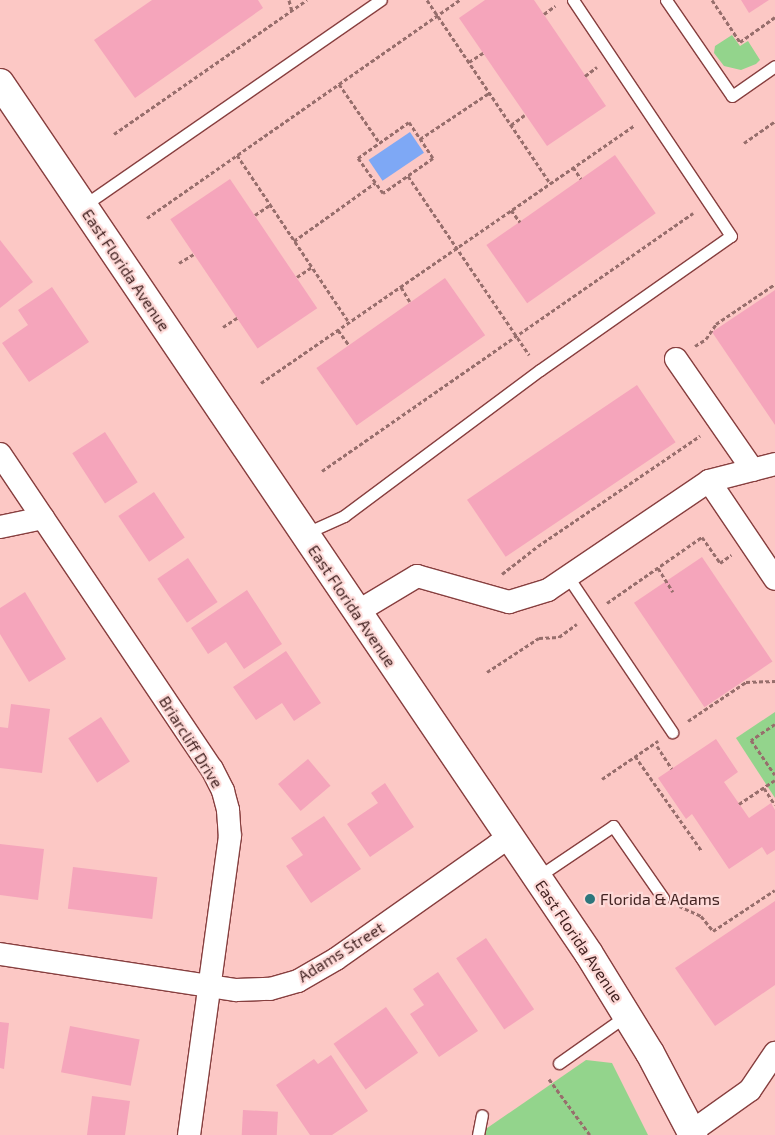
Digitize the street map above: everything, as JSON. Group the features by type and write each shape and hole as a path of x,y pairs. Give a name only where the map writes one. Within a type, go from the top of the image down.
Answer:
{"street":[{"name":"East Florida Avenue","path":"0,83 536,878 590,954 650,1053 692,1133"},
{"path":"676,358 753,470"},
{"name":"Briarcliff Drive","path":"0,454 212,769 223,791 228,810 230,836 189,1135"},
{"path":"357,612 418,576 509,602 548,590 709,481 775,464"},
{"path":"709,481 775,579"},
{"path":"0,527 43,518"},
{"name":"Adams Street","path":"0,954 209,987 236,990 270,989 298,981 336,959 509,837"},
{"path":"692,1133 750,1090 775,1053"}],"lane":[{"path":"83,206 381,0"},
{"path":"304,534 344,516 540,370 731,236 572,0"},
{"path":"666,0 732,96 775,66"},
{"path":"568,577 672,732"},
{"path":"536,878 614,826 663,898"},
{"path":"559,1063 627,1015"},
{"path":"478,1135 482,1115"}],"path":[{"path":"288,0 292,11"},
{"path":"114,134 307,0"},
{"path":"427,0 550,183"},
{"path":"147,218 460,0"},
{"path":"712,0 740,42 775,18"},
{"path":"469,62 483,53"},
{"path":"339,84 379,142"},
{"path":"420,140 489,93"},
{"path":"511,125 525,115"},
{"path":"261,383 641,121"},
{"path":"744,143 775,121"},
{"path":"409,122 433,158 383,193 358,158 379,142 409,122"},
{"path":"237,155 349,322"},
{"path":"573,167 581,179"},
{"path":"408,176 458,247 515,336 540,370"},
{"path":"294,241 375,183"},
{"path":"255,215 270,205"},
{"path":"322,471 700,208"},
{"path":"511,210 520,222"},
{"path":"179,264 194,254"},
{"path":"297,277 312,267"},
{"path":"676,358 706,339 716,324 775,284"},
{"path":"401,287 410,302"},
{"path":"222,327 238,318"},
{"path":"338,330 349,345"},
{"path":"478,593 538,546 698,437 722,425"},
{"path":"487,672 539,638 559,637 702,537 720,563 750,542"},
{"path":"658,568 673,592"},
{"path":"775,724 751,740 775,775"},
{"path":"655,743 672,769"},
{"path":"635,756 700,850"},
{"path":"739,804 775,780"},
{"path":"764,788 775,805"},
{"path":"663,898 701,916 713,931 775,890"},
{"path":"544,1073 590,1135"}],"green space":[{"path":"732,35 740,46 748,41 760,60 756,64 741,70 724,66 714,53 715,46"},
{"path":"775,712 775,798 736,738"},
{"path":"586,1060 612,1063 648,1135 477,1135"}],"water":[{"path":"410,132 424,153 383,181 369,160"}],"building":[{"path":"152,0 258,0 263,8 135,98 94,40"},
{"path":"485,0 534,0 606,106 547,146 459,18"},
{"path":"741,0 769,0 749,13"},
{"path":"615,155 656,213 527,303 486,245"},
{"path":"230,179 317,308 258,349 170,219"},
{"path":"0,240 33,282 0,308"},
{"path":"445,278 485,335 357,425 316,368"},
{"path":"52,287 89,342 29,382 2,343 28,325 18,310"},
{"path":"775,290 775,425 712,332"},
{"path":"637,385 676,442 506,557 467,500"},
{"path":"105,432 138,482 105,504 72,453"},
{"path":"154,492 185,538 149,562 118,516"},
{"path":"702,557 772,661 704,707 634,603"},
{"path":"188,558 218,602 187,623 157,579"},
{"path":"247,590 282,644 244,669 226,642 208,654 191,628"},
{"path":"25,592 66,659 29,682 0,634 0,608"},
{"path":"286,651 321,703 294,721 282,703 256,720 233,687"},
{"path":"11,704 50,709 42,773 0,768 0,727 8,728"},
{"path":"101,717 130,761 97,783 68,738"},
{"path":"716,739 738,772 724,782 749,818 771,803 775,810 775,850 767,855 762,847 729,869 692,814 686,819 658,778"},
{"path":"308,759 330,786 301,811 278,784"},
{"path":"385,783 414,827 370,857 347,824 378,803 371,793"},
{"path":"324,816 361,869 311,903 286,866 303,855 291,838"},
{"path":"0,844 44,849 38,900 0,895"},
{"path":"73,867 157,877 152,919 68,909"},
{"path":"775,901 775,985 715,1026 675,968"},
{"path":"486,938 534,1009 504,1029 456,958"},
{"path":"438,972 478,1031 439,1057 410,1014 424,1005 413,989"},
{"path":"386,1007 418,1053 366,1090 334,1044"},
{"path":"0,1022 9,1023 4,1069 0,1068"},
{"path":"70,1026 140,1040 131,1086 61,1072"},
{"path":"331,1055 368,1111 332,1135 310,1135 276,1085 314,1059 318,1064"},
{"path":"92,1096 130,1101 125,1135 87,1135"},
{"path":"243,1110 278,1112 277,1135 242,1135"}],"place":[{"name":"Florida & Adams","path":"590,899"}]}
